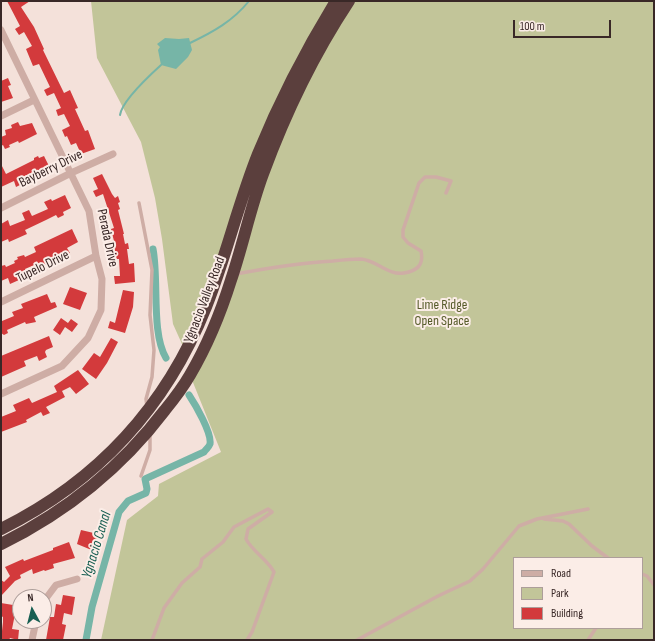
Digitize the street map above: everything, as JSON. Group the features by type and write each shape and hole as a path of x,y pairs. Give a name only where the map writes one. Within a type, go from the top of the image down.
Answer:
{"highway":[{"name":"Ygnacio Valley Road","path":"1,544 48,518 83,494 132,451 186,353 206,306 243,195 267,132 315,36 336,1"},
{"name":"Ygnacio Valley Road","path":"1,529 46,505 76,482 148,421 190,375 220,312 233,275 262,175 279,132 310,68 349,1"}],"street":[{"name":"Perada Drive","path":"1,30 89,211 96,256 102,279 101,310 88,338 62,366 1,394"},
{"path":"1,116 34,100"},
{"name":"Bayberry Drive","path":"1,208 113,154"},
{"name":"Tupelo Drive","path":"1,302 96,256"},
{"path":"52,590 56,585 77,579"},
{"path":"32,640 34,629"}],"lane":[{"path":"233,275 315,262 360,259 370,261 390,272 402,274 414,270 421,265 423,259 421,251 408,243 403,237 403,230 419,183 425,177 436,177 451,181 446,193"},
{"path":"139,203 152,270 150,315 154,350 152,377 146,399 150,450 141,476"},
{"path":"358,640 438,596 470,581 483,569 519,526 537,519 588,508"},
{"path":"152,640 164,608 182,583 200,567 202,559 223,542 234,527 268,509 272,512 248,529 246,539 250,547 271,566 274,572 252,632 247,640"},
{"path":"537,519 569,524 592,546 607,557"},
{"path":"643,574 647,576 654,585"},
{"path":"588,640 595,629"}],"green space":[{"path":"91,1 336,1 290,84 186,353 173,324 155,198 141,142 97,58"},
{"name":"Lime Ridge Open Space","path":"349,1 654,1 654,640 101,640 127,520 158,496 159,484 221,452 190,375 205,345 262,175"}],"water":[{"path":"165,38 189,38 192,50 188,57 176,69 161,65 158,50 160,47 157,44"}],"building":[{"path":"7,1 30,1 21,7 34,27 44,49 43,50 64,93 70,90 78,108 75,109 85,131 88,130 95,149 81,154 76,143 71,145 67,136 65,137 62,130 70,126 64,114 58,116 56,110 61,108 54,93 47,96 44,90 50,87 39,64 33,66 26,49 32,46 24,32 19,35 15,29 20,26"},
{"path":"8,78 11,85 8,86 13,98 1,102 1,81"},
{"path":"18,122 20,126 32,123 37,134 19,143 18,141 9,145 10,147 5,149 3,145 1,146 1,137 6,135 5,130 12,128 11,125"},
{"path":"38,156 39,158 44,156 50,168 43,171 44,174 36,178 33,172 23,177 26,182 16,187 14,181 1,187 1,164 6,174 34,160 34,158"},
{"path":"102,174 112,194 115,198 118,196 120,202 118,203 120,209 118,210 125,244 128,243 129,249 127,249 129,264 134,263 135,282 115,284 114,276 120,276 119,259 116,259 114,249 108,250 107,242 114,241 111,229 114,228 103,194 96,197 93,191 98,189 93,178"},
{"path":"65,195 71,208 63,212 64,215 58,218 56,215 25,230 27,234 9,242 8,239 1,242 1,224 8,220 10,226 25,220 22,213 29,210 32,216 48,209 44,202 51,199 52,201"},
{"path":"72,229 78,242 67,248 70,253 64,256 62,253 48,260 50,262 43,266 41,262 25,269 27,274 10,284 8,278 1,281 1,266 5,265 6,267 15,263 14,261 18,259 17,257 24,255 25,257 36,252 34,247"},
{"path":"70,287 87,293 80,310 63,304"},
{"path":"123,290 134,292 133,307 125,333 108,328 110,321 115,323"},
{"path":"47,294 51,303 55,302 57,307 34,317 36,322 26,324 25,322 7,330 8,333 4,335 1,333 1,318 2,321 14,316 12,312 23,308 21,304"},
{"path":"61,318 68,323 71,319 78,324 72,332 65,327 60,335 53,330"},
{"path":"49,336 53,347 46,350 45,352 47,357 39,361 37,356 24,361 26,366 1,377 1,356"},
{"path":"111,338 118,342 107,363 96,379 82,369 94,353 100,357"},
{"path":"78,370 89,384 76,394 70,387 62,391 65,397 46,407 50,413 43,416 41,412 26,420 27,422 1,432 1,417 16,411 13,405 29,398 32,403 57,392 54,386"},
{"path":"81,530 98,534 94,551 77,544"},
{"path":"69,542 75,558 53,564 54,568 45,571 44,570 33,574 32,569 20,575 21,578 15,581 1,596 1,580 4,582 10,576 5,567 23,559 24,561 53,550 53,548"},
{"path":"63,595 75,597 72,615 64,613 62,624 66,625 63,640 46,640 48,629 52,629 52,617 54,617 56,604 61,605"},
{"path":"1,603 12,605 12,629 19,630 18,640 10,638 9,640 1,640 3,617 1,616"}],"waterway":[{"path":"190,43 207,35 222,25 243,8 249,1"},
{"path":"120,115 122,109 131,96 161,65"},
{"name":"Ygnacio Canal","path":"153,249 155,262 158,335 166,358"},
{"name":"Ygnacio Canal","path":"86,640 92,607 119,512 128,501 146,493 147,489 145,479 204,452 210,444 206,426 189,395"}]}
